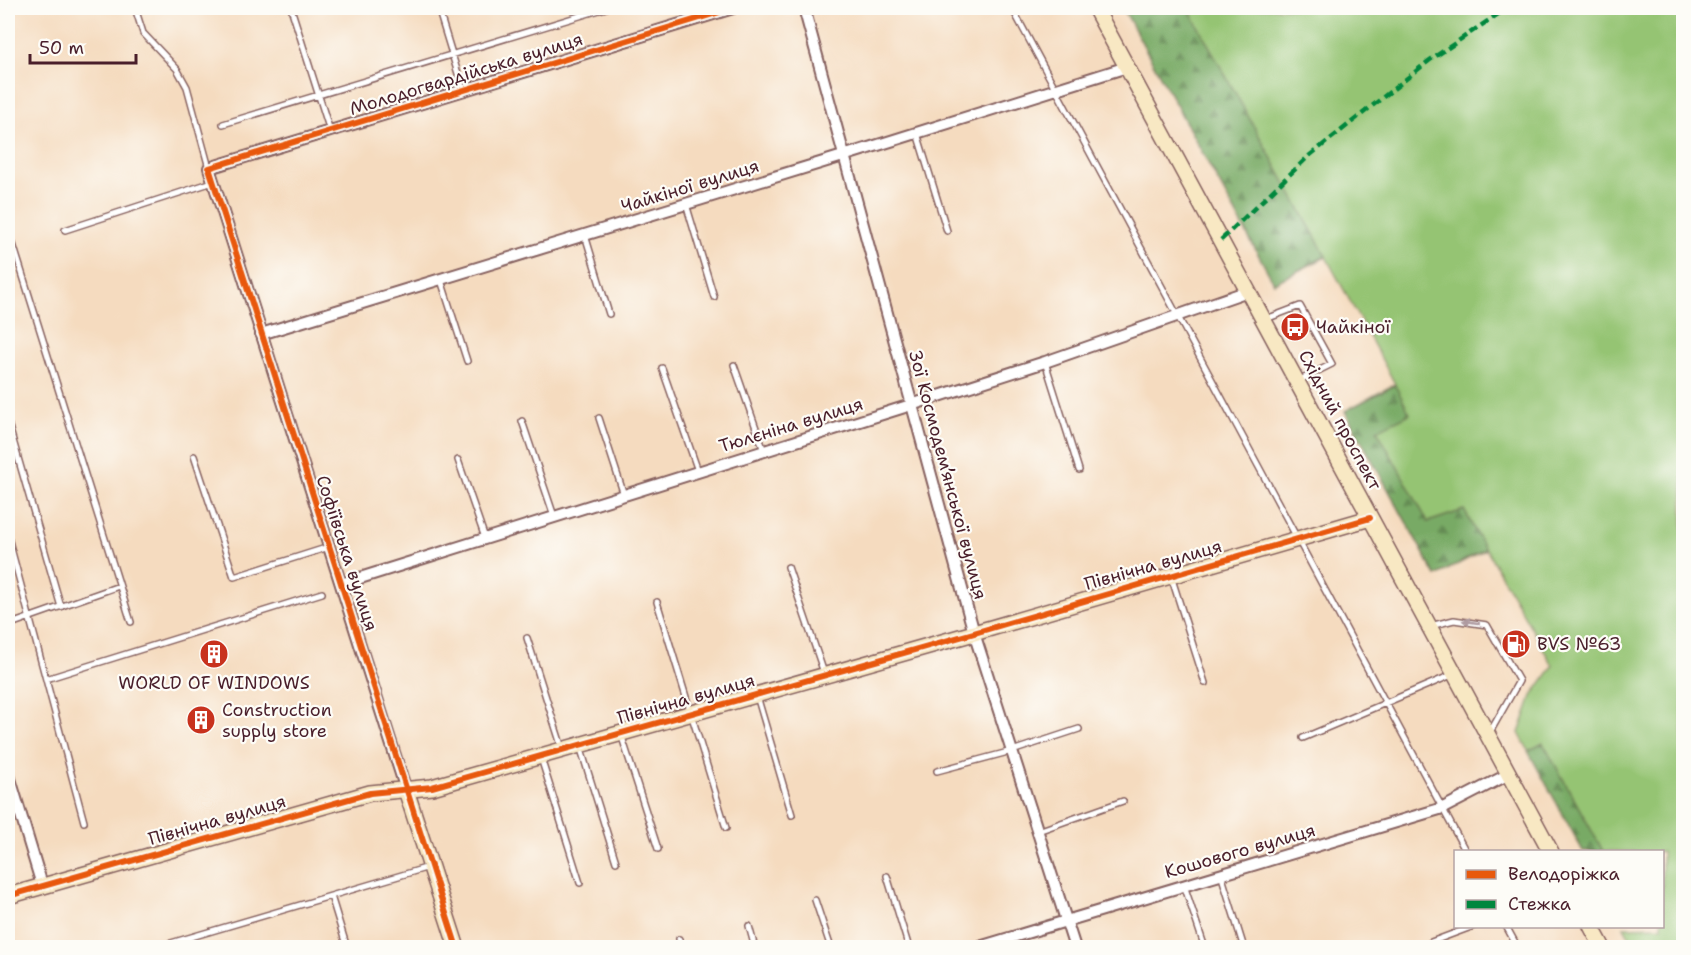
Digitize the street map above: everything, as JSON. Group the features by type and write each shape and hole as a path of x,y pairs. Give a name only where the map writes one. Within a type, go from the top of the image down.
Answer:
{"street":[{"name":"Молодогвардійська вулиця","path":"209,168 733,8"},
{"name":"Зої Космодем’янської вулиця","path":"804,8 974,633 1075,948"},
{"name":"Східний проспект","path":"1095,8 1550,850"},
{"name":"Чайкіної вулиця","path":"261,334 1127,67"},
{"name":"Софіївська вулиця","path":"209,168 458,948"},
{"name":"Тюлєніна вулиця","path":"341,584 1045,362 1248,291"},
{"name":"Північна вулиця","path":"8,896 370,793 432,787 1371,518"},
{"path":"8,772 42,885"},
{"name":"Кошового вулиця","path":"976,948 1443,808 1509,774"},
{"path":"1593,928 1603,948"}],"lane":[{"path":"135,8 143,33 177,69 187,87 209,168"},
{"path":"291,8 330,131"},
{"path":"438,8 463,90"},
{"path":"223,124 606,8"},
{"path":"1012,8 1465,850"},
{"path":"917,133 947,231"},
{"path":"65,230 213,182"},
{"path":"686,204 714,297"},
{"path":"8,228 131,622"},
{"path":"585,235 609,314"},
{"path":"440,279 467,361"},
{"path":"1263,320 1300,306 1332,364 1297,382"},
{"path":"1045,362 1079,470"},
{"path":"734,365 764,451"},
{"path":"662,368 698,471"},
{"path":"598,418 624,495"},
{"path":"522,421 554,517"},
{"path":"8,423 61,607"},
{"path":"194,456 234,577 329,547"},
{"path":"458,460 485,539"},
{"path":"8,537 84,822"},
{"path":"788,567 825,675"},
{"path":"1171,576 1205,683"},
{"path":"8,625 119,586"},
{"path":"46,679 322,593"},
{"path":"657,602 726,828"},
{"path":"1429,626 1454,620 1487,625 1519,681 1488,735"},
{"path":"527,638 562,750"},
{"path":"1303,738 1455,674"},
{"path":"757,695 792,815"},
{"path":"937,771 1012,751 1079,729"},
{"path":"621,733 658,849"},
{"path":"580,745 616,862"},
{"path":"540,756 580,883"},
{"path":"1038,831 1123,801"},
{"path":"154,948 431,867"},
{"path":"1221,874 1244,948"},
{"path":"887,876 909,948"},
{"path":"1184,885 1205,948"},
{"path":"331,896 347,948"},
{"path":"815,900 831,948"},
{"path":"749,926 755,948"},
{"path":"1431,942 1471,928"},
{"path":"1507,928 1518,948"},
{"path":"679,939 682,948"}],"green space":[{"path":"1123,8 1683,8 1683,947 1635,947 1625,928 1664,928 1664,850 1582,850 1519,733 1532,696 1553,666 1486,549 1436,576 1345,411 1395,384 1326,257 1274,283"},
{"path":"1123,8 1188,8 1326,256 1274,283"},
{"path":"1395,385 1410,414 1377,430 1428,522 1464,510 1485,549 1436,576 1345,411"},
{"path":"1543,743 1602,850 1582,850 1528,751"}],"marked path":[{"path":"1221,240 1309,156 1430,60 1507,8"}],"cycle path":[{"path":"457,948 209,168 733,8"},
{"path":"8,896 370,793 432,787 1370,518"}],"place":[{"name":"Чайкіної","path":"1295,327"},
{"name":"BVS №63","path":"1516,644"},
{"name":"WORLD OF WINDOWS","path":"214,654"},
{"name":"Construction supply store","path":"201,720"}]}
